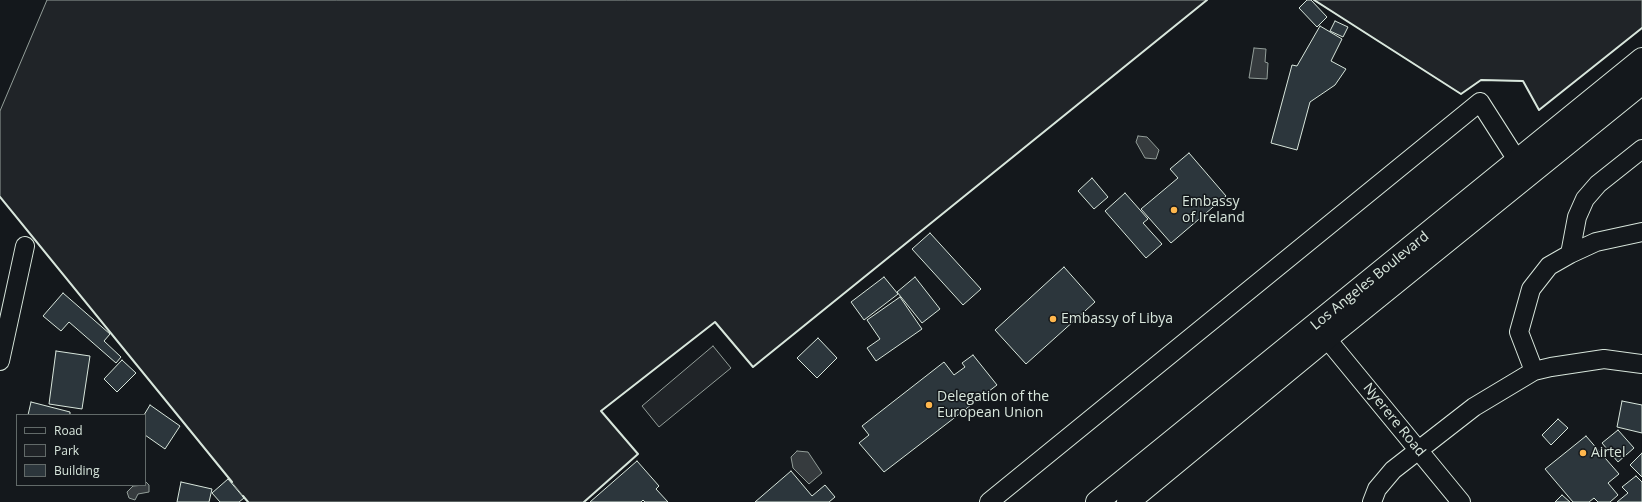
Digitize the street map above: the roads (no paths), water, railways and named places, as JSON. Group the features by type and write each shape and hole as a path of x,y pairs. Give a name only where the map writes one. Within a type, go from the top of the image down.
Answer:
{"main road":[{"name":"Los Angeles Boulevard","path":"1523,169 1642,59"},
{"name":"Los Angeles Boulevard","path":"1097,502 1321,332 1523,169 1642,83"},
{"name":"Los Angeles Boulevard","path":"1128,502 1321,332"}],"street":[{"path":"989,502 1480,102 1523,169"},
{"path":"1570,254 1577,217 1585,199 1598,184 1642,149"},
{"path":"1534,371 1519,332 1531,289 1549,266 1570,254 1596,242 1642,232"},
{"path":"0,361 25,246"},
{"name":"Nyerere Road","path":"1321,332 1461,502"},
{"path":"1372,502 1378,489 1393,470 1474,407 1534,371 1604,359 1642,364"}],"place":[{"name":"Embassy of Ireland","path":"1174,210"},
{"name":"Embassy of Libya","path":"1053,319"},
{"name":"Delegation of the European Union","path":"929,405"},
{"name":"Airtel","path":"1583,453"}]}
